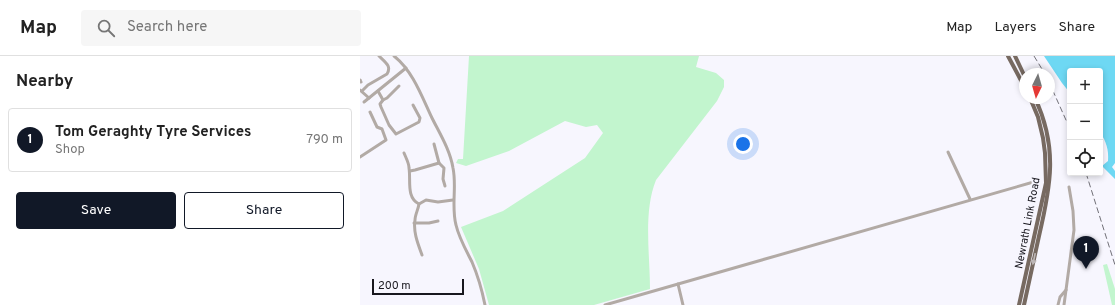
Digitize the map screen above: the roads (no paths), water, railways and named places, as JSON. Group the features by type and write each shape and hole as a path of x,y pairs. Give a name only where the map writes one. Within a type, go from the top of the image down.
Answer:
{"main road":[{"path":"1008,56 1019,77"},
{"path":"1015,56 1021,68"},
{"name":"Newrath Link Road","path":"1019,305 1046,183 1043,138 1038,117 1033,104"},
{"name":"Newrath Link Road","path":"1024,305 1047,200 1050,178 1048,139 1043,116 1038,104"}],"street":[{"path":"369,98 361,90 387,74 389,68 379,56"},
{"path":"394,56 406,68 423,99 452,160 454,175 453,200 457,230 478,276 485,305"},
{"path":"364,102 406,68"},
{"path":"399,86 380,104 389,125 396,134 419,122 420,118 413,105"},
{"path":"378,91 383,100"},
{"path":"360,157 384,142 386,138 382,129 377,127 370,112"},
{"path":"382,129 389,125"},
{"path":"434,144 439,163 444,168 443,179 446,186"},
{"path":"948,152 970,199"},
{"path":"404,153 410,171 409,185 414,201 419,204"},
{"path":"410,171 439,163"},
{"path":"606,305 970,199 1037,181"},
{"path":"1064,305 1074,220 1069,188"},
{"path":"422,255 416,239 414,223 419,204 426,200 438,202 453,200"},
{"path":"414,223 429,223 438,221"},
{"path":"678,284 683,305"},
{"path":"1058,305 1060,297 1066,290"}],"water":[{"path":"1044,56 1115,56 1115,163 1112,167 1115,171 1115,179 1103,167 1108,161 1108,153 1103,137 1103,68 1067,68 1067,89 1055,72 1055,68 1052,68"}],"railway":[{"path":"1034,56 1041,68"},
{"path":"1055,95 1067,122"},
{"path":"1087,176 1115,265"}],"place":[{"name":"Tom Geraghty Tyre Services","path":"1086,269"}]}
